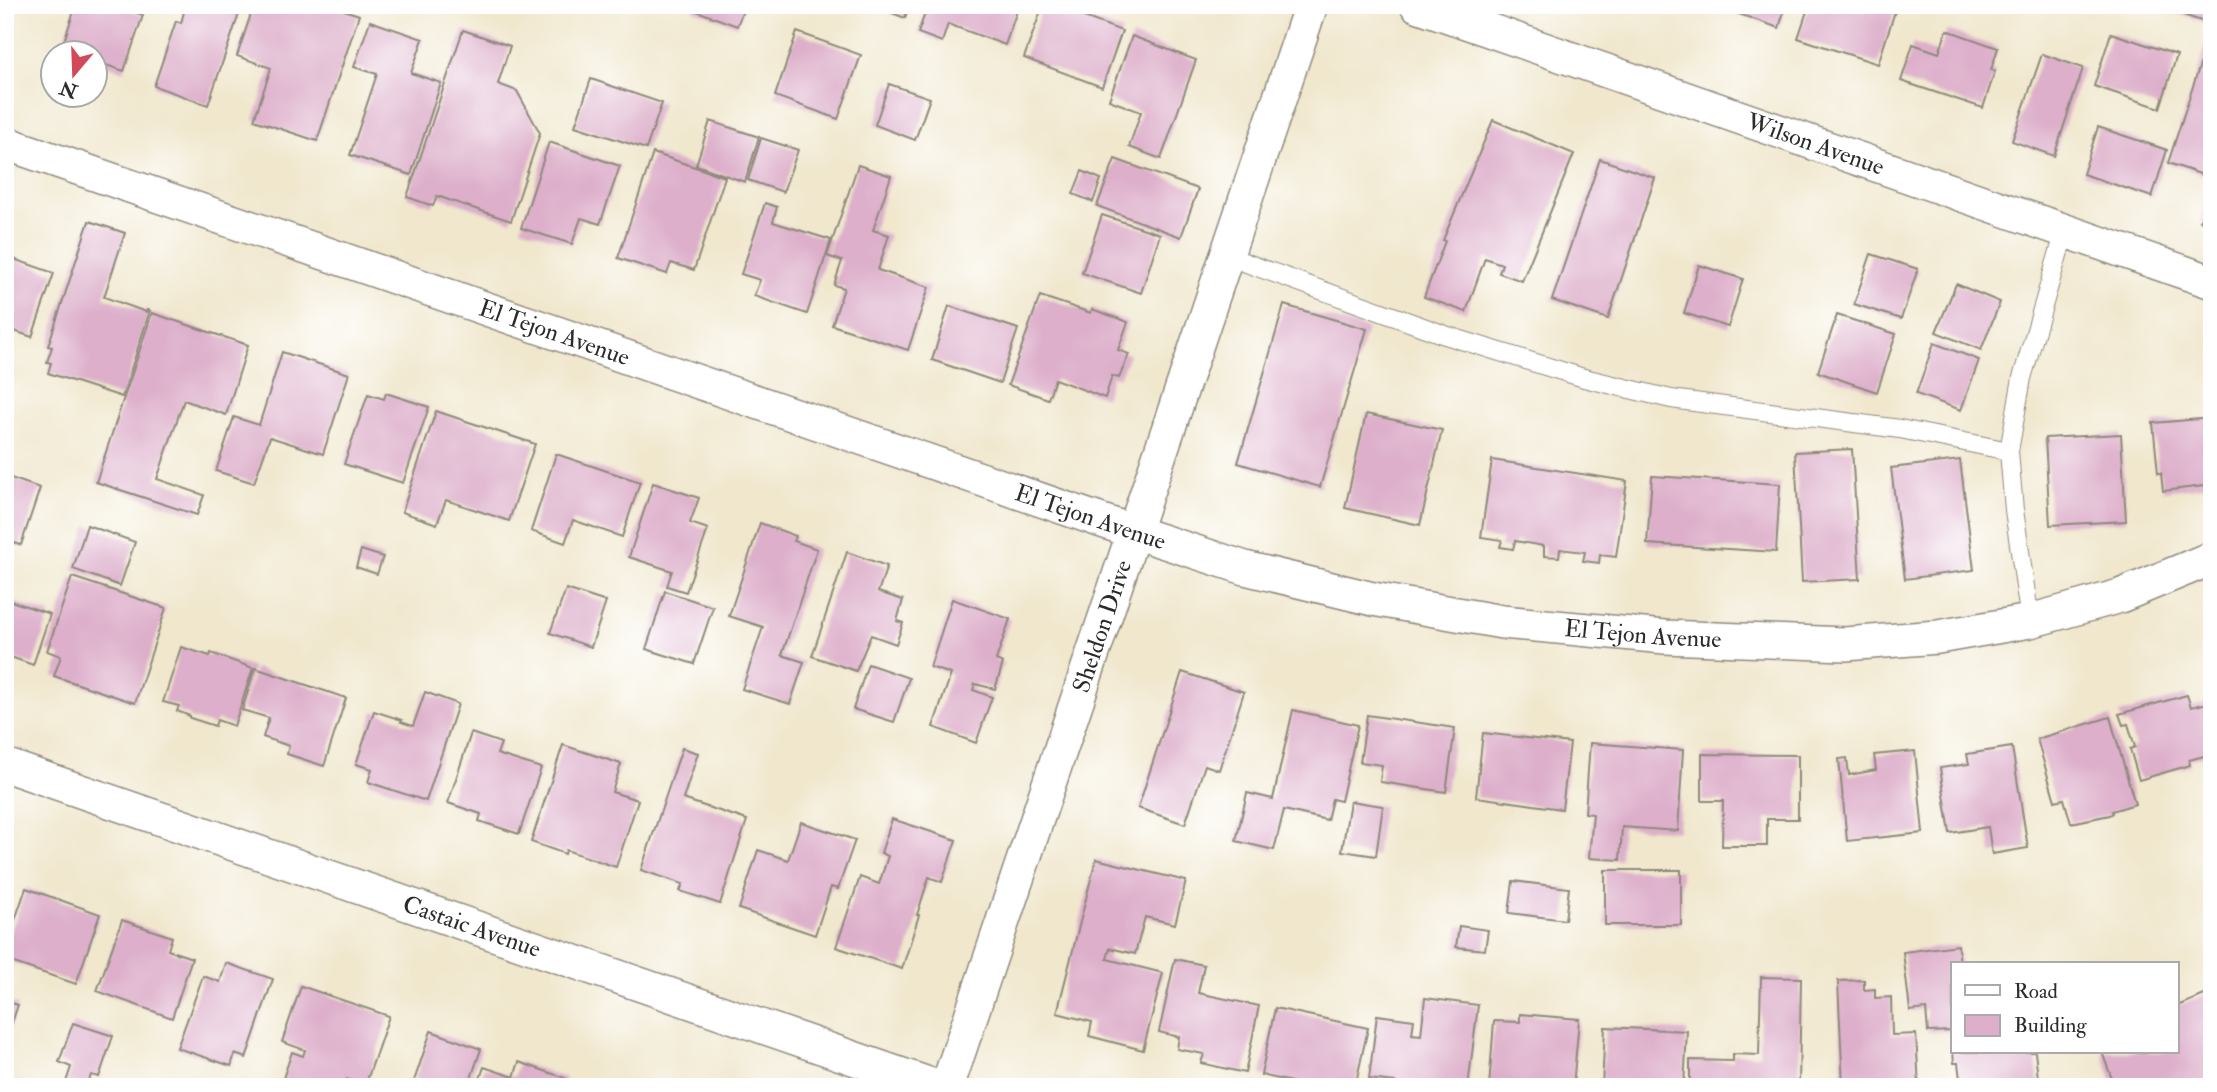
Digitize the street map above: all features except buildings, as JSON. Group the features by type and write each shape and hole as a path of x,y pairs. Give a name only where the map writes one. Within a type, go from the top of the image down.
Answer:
{"street":[{"name":"Sheldon Drive","path":"947,1087 1311,5"},
{"name":"Wilson Avenue","path":"1418,5 2212,282"},
{"name":"El Tejon Avenue","path":"5,143 1134,532 1258,571 1373,598 1502,622 1665,637 1845,644 1938,637 2030,621 2120,596 2212,558"},
{"name":"Castaic Avenue","path":"5,765 937,1087"}],"lane":[{"path":"2030,621 2008,451 2022,378 2065,231"},
{"path":"1227,256 1445,335 1584,378 1671,398 1900,429 2008,451"}]}
